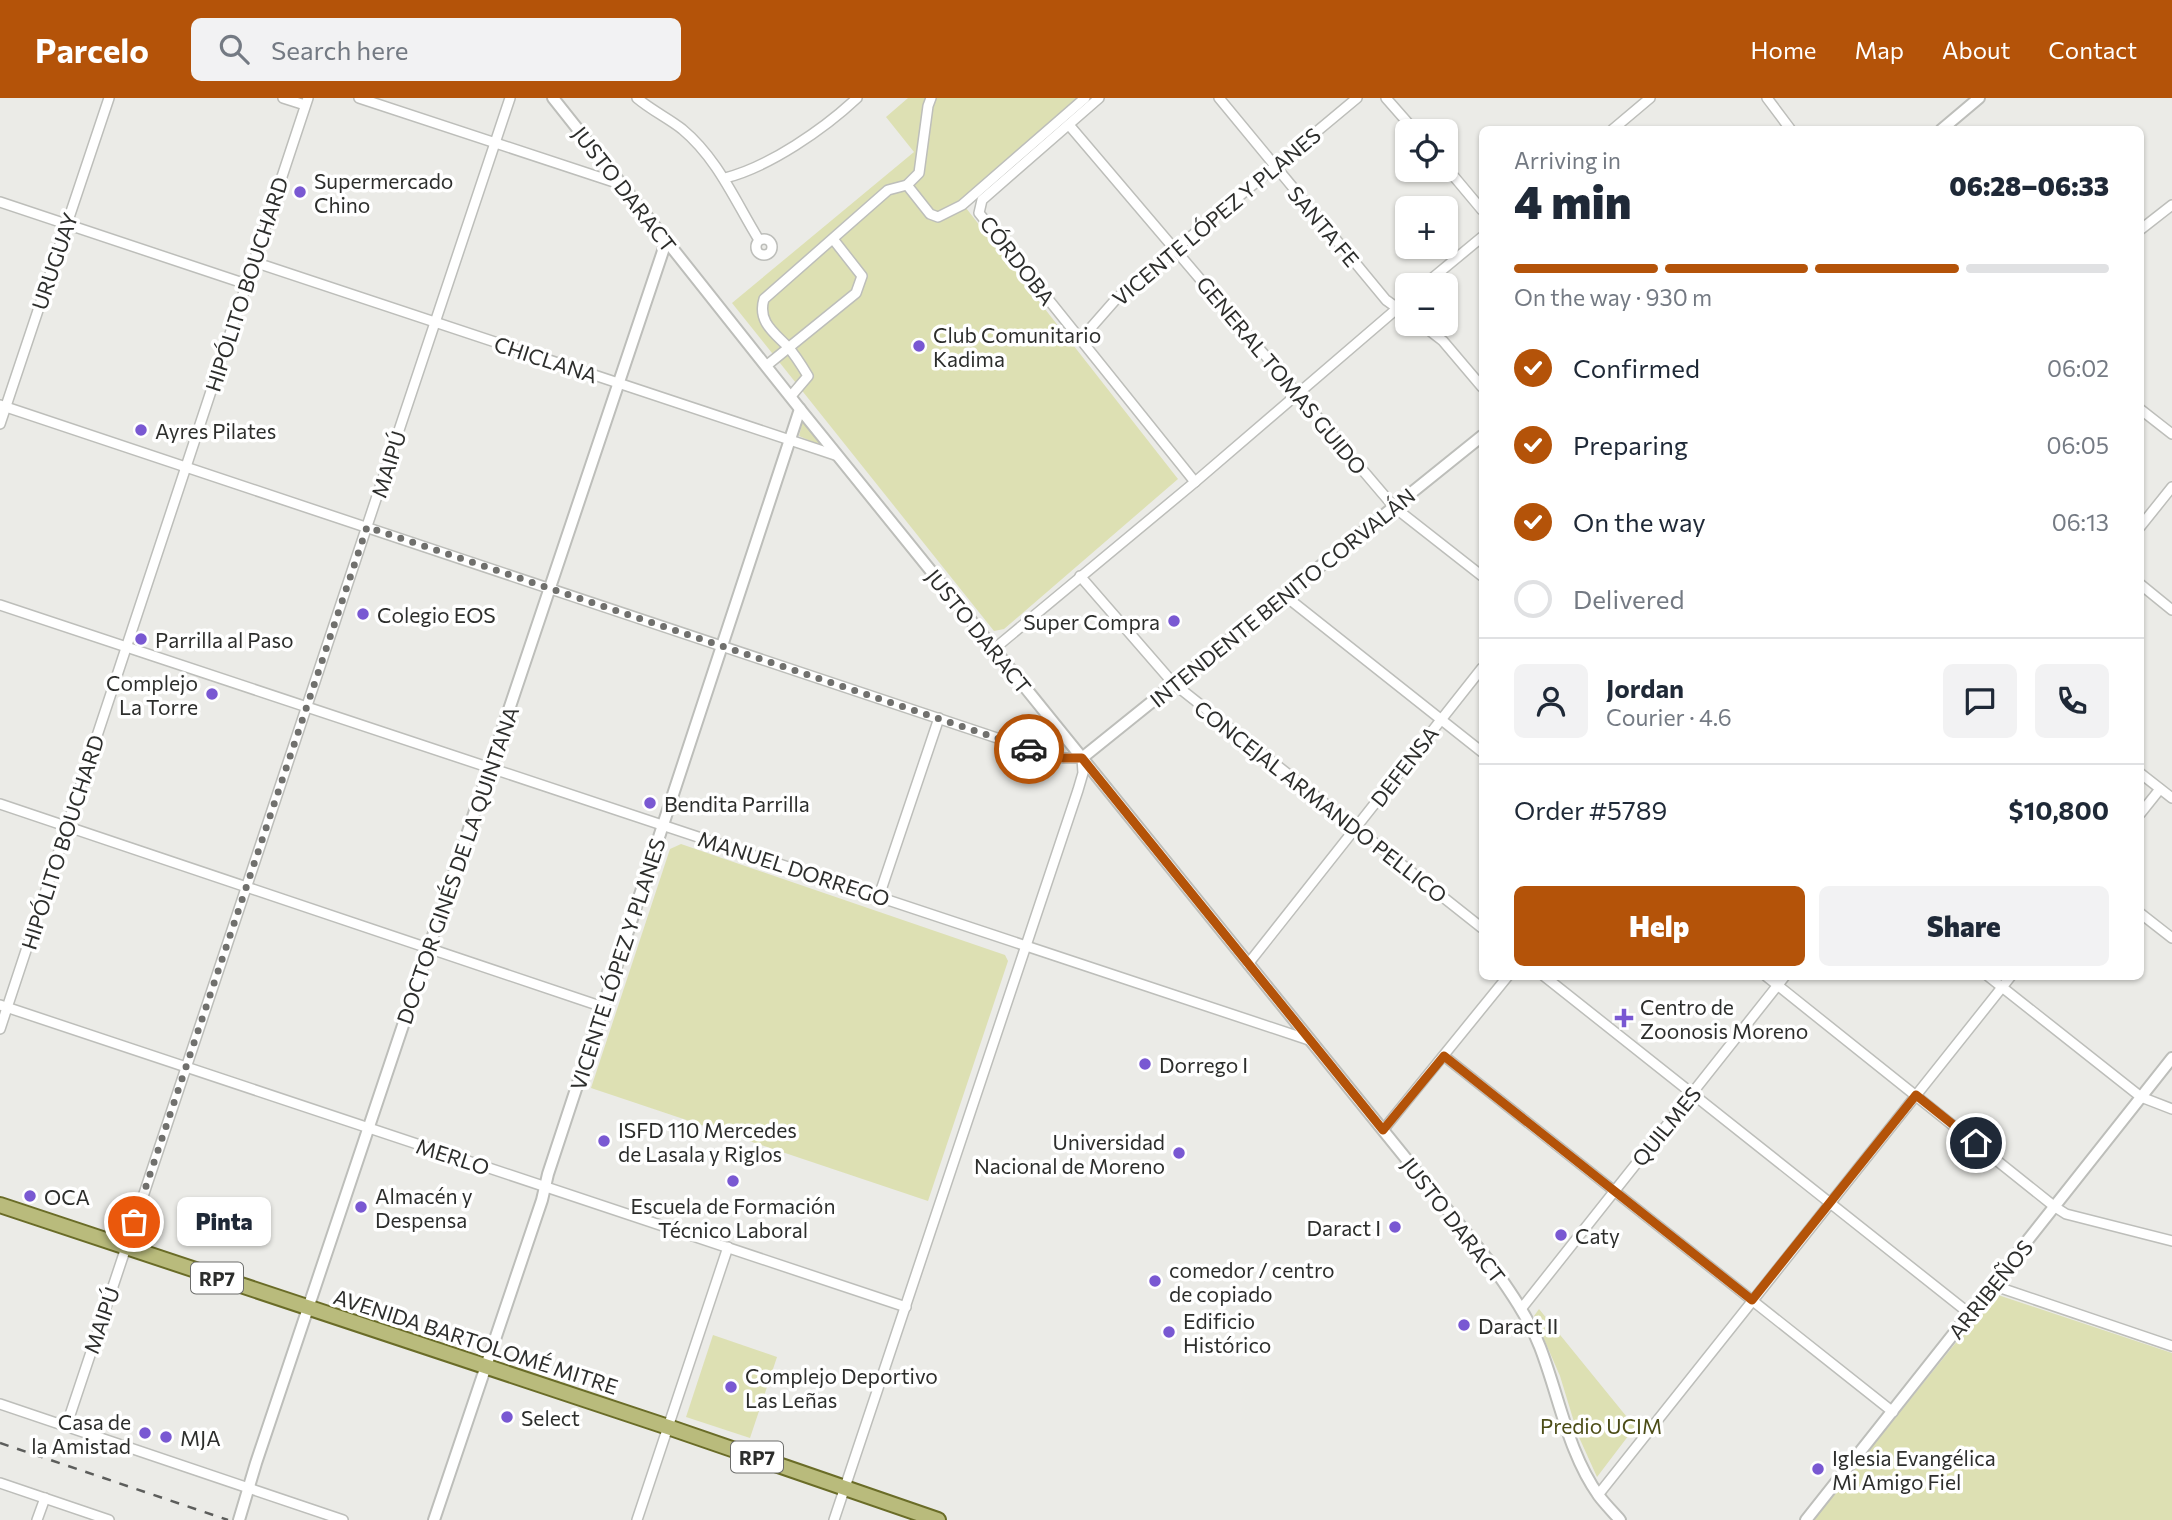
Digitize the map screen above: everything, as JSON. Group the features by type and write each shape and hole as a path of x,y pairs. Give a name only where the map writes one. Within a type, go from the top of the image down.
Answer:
{"main road":[{"name":"AVENIDA BARTOLOMÉ MITRE","path":"0,1206 668,1427 938,1520"}],"street":[{"name":"URUGUAY","path":"0,424 3,405 109,98"},
{"path":"283,98 307,102"},
{"path":"359,98 624,186"},
{"name":"MAIPÚ","path":"66,1427 510,98"},
{"name":"JUSTO DARACT","path":"553,98 800,409 1488,1260 1521,1309 1539,1344 1573,1445 1598,1495 1620,1520"},
{"path":"637,98 682,130 707,155 725,178 735,201 759,240"},
{"path":"725,178 756,168 784,152 857,98"},
{"path":"791,396 808,376 789,348 770,331 762,314 764,299 888,190 906,185 919,173 931,98"},
{"path":"906,185 930,214 938,217 949,212 962,205 1085,98"},
{"path":"1069,125 1100,98"},
{"name":"SANTA FE","path":"1219,98 1395,308"},
{"name":"VICENTE LÓPEZ Y PLANES","path":"1081,339 1117,298 1357,98"},
{"path":"1386,98 1404,119"},
{"path":"1617,126 1650,98"},
{"path":"1946,126 1979,98"},
{"path":"1770,99 1788,126"},
{"name":"HIPÓLITO BOUCHARD","path":"0,1029 4,1006 67,827 307,102"},
{"name":"CÓRDOBA","path":"1069,125 982,200 979,214 1195,482"},
{"name":"GENERAL TOMAS GUIDO","path":"1069,125 1394,507 1479,574"},
{"path":"1458,181 1479,206"},
{"path":"0,202 246,284"},
{"path":"2144,225 2172,205"},
{"path":"766,366 856,293 861,284 862,276 833,239"},
{"path":"1438,273 1479,239"},
{"name":"DOCTOR GINÉS DE LA QUINTANA","path":"239,1520 666,242"},
{"name":"CHICLANA","path":"254,262 839,456"},
{"path":"994,649 1195,482 1395,310"},
{"path":"1437,336 1479,383"},
{"path":"3,405 939,718 1063,758 1082,758 1083,773 1078,790 834,1520"},
{"name":"VICENTE LÓPEZ Y PLANES","path":"434,1520 800,409"},
{"path":"2144,412 2172,434"},
{"name":"INTENDENTE BENITO CORVALÁN","path":"1082,758 1479,438"},
{"path":"2144,522 2172,488"},
{"name":"CONCEJAL ARMANDO PELLICO","path":"1080,576 1173,683 1479,926"},
{"path":"2144,587 2172,610"},
{"path":"1283,595 1479,750"},
{"name":"MANUEL DORREGO","path":"0,605 1309,1040"},
{"name":"DEFENSA","path":"1248,964 1479,672"},
{"path":"879,896 939,718"},
{"path":"2144,776 2172,798"},
{"path":"2144,809 2160,789"},
{"path":"0,804 603,1007"},
{"path":"2144,916 2172,938"},
{"path":"1383,1130 1505,980"},
{"path":"1549,980 1970,1314"},
{"path":"1770,980 2055,1207 2066,1214 2172,1241"},
{"name":"QUILMES","path":"1521,1309 1782,980"},
{"path":"1993,980 2141,1097 2172,1109"},
{"path":"1598,1495 2008,980"},
{"name":"MERLO","path":"4,1006 906,1307"},
{"path":"1444,1056 1893,1412"},
{"name":"ARRIBEÑOS","path":"1806,1520 2172,1058"},
{"path":"637,1520 728,1247"},
{"path":"1992,1286 2172,1346"},
{"path":"0,1405 343,1520"},
{"path":"0,1483 109,1520"},
{"path":"37,1520 44,1498"}],"green space":[{"name":"Club Comunitario Kadima","path":"908,98 1092,98 966,208 1178,479 1004,629 994,631 732,303 914,152 886,117"},
{"path":"803,420 823,444 822,446 799,436"},
{"path":"681,844 1005,955 1008,961 928,1201 591,1088 670,849"},
{"path":"1995,1294 2172,1353 2172,1520 1813,1520"},
{"name":"Predio UCIM","path":"1539,1309 1635,1427 1597,1477 1578,1435 1560,1376 1534,1316"},
{"name":"Complejo Deportivo Las Leñas","path":"713,1335 777,1357 750,1438 686,1417"}],"railway":[{"path":"0,1443 228,1520"}],"way so far":[{"path":"134,1222 367,527 1029,749"}],"place":[{"name":"Supermercado Chino","path":"300,192"},
{"name":"Club Comunitario Kadima","path":"919,346"},
{"name":"Ayres Pilates","path":"141,430"},
{"name":"Colegio EOS","path":"363,614"},
{"name":"Super Compra","path":"1174,621"},
{"name":"Parrilla al Paso","path":"141,639"},
{"name":"Complejo La Torre","path":"212,694"},
{"name":"Bendita Parrilla","path":"650,803"},
{"name":"Centro de Zoonosis Moreno","path":"1624,1018"},
{"name":"Dorrego I","path":"1145,1064"},
{"name":"ISFD 110 Mercedes de Lasala y Riglos","path":"604,1141"},
{"name":"Universidad Nacional de Moreno","path":"1179,1153"},
{"name":"Escuela de Formación Técnico Laboral","path":"733,1181"},
{"name":"OCA","path":"30,1196"},
{"name":"Almacén y Despensa","path":"361,1207"},
{"name":"Pinta","path":"134,1222"},
{"name":"Daract I","path":"1395,1227"},
{"name":"Caty","path":"1561,1235"},
{"name":"comedor / centro de copiado","path":"1155,1281"},
{"name":"Daract II","path":"1464,1325"},
{"name":"Edificio Histórico","path":"1169,1332"},
{"name":"Complejo Deportivo Las Leñas","path":"731,1387"},
{"name":"Select","path":"507,1417"},
{"name":"Casa de la Amistad","path":"145,1433"},
{"name":"MJA","path":"166,1437"},
{"name":"Iglesia Evangélica Mi Amigo Fiel","path":"1818,1469"}],"route":[{"path":"1029,749 1063,758 1082,758 1383,1130 1444,1056 1752,1300 1916,1095 1976,1143"}]}
